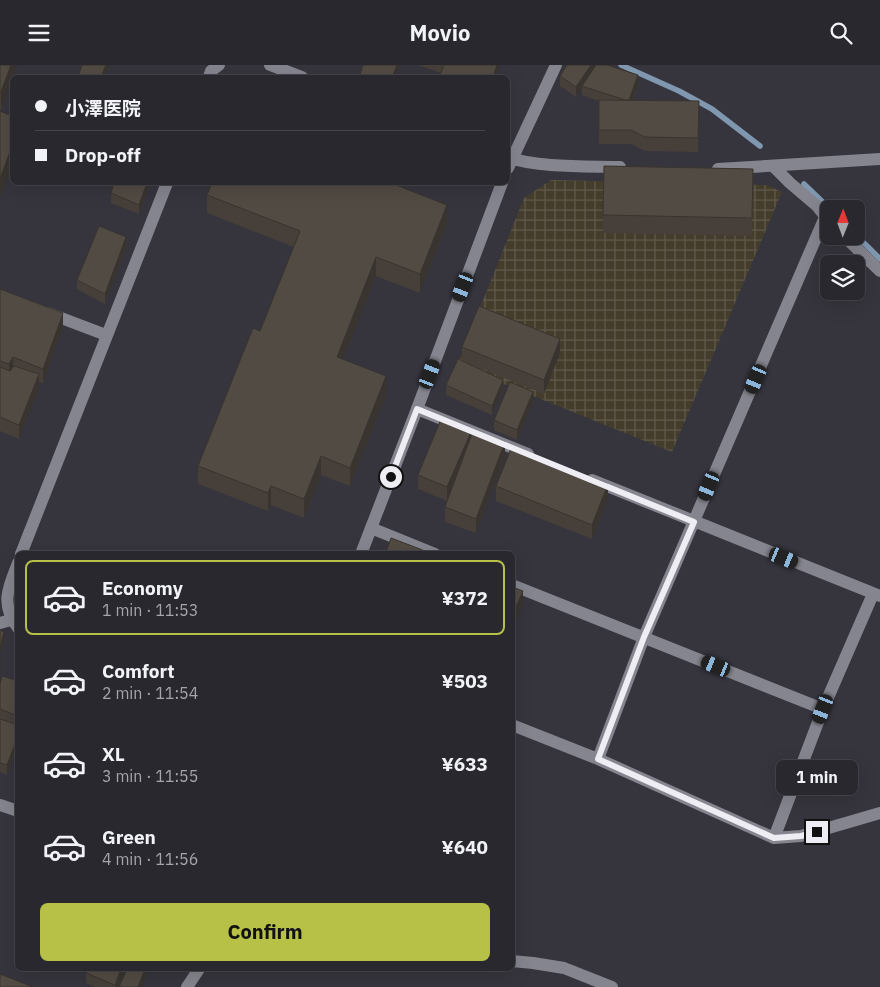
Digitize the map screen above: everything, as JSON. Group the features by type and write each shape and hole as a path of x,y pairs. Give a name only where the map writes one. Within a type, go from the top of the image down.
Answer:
{"street":[{"path":"210,75 211,71 219,65"},
{"path":"270,65 297,75"},
{"path":"510,159 556,65"},
{"path":"703,168 732,169 880,159"},
{"path":"510,161 570,166 636,167"},
{"path":"773,166 820,210"},
{"path":"22,551 166,185"},
{"path":"362,551 501,185"},
{"path":"598,759 644,637 820,235"},
{"path":"853,245 880,271"},
{"path":"35,308 106,335"},
{"path":"417,409 537,458"},
{"path":"583,477 877,595 823,709 774,838"},
{"path":"371,528 428,551"},
{"path":"10,623 6,598 15,570"},
{"path":"515,586 823,709"},
{"path":"515,726 598,759 774,838 801,836 880,813"},
{"path":"0,805 15,810"},
{"path":"515,961 564,968 612,987"},
{"path":"187,987 198,971"}],"shaded area":[{"path":"551,180 767,185 782,192 672,452 457,365 524,198"}],"building":[{"path":"0,65 11,65 1,92 0,92"},
{"path":"82,65 106,65 102,75 79,75"},
{"path":"363,65 397,65 393,75 360,75"},
{"path":"444,65 497,65 494,75 440,75"},
{"path":"567,65 591,65 576,87 560,76"},
{"path":"596,65 607,65 638,75 629,100 582,86"},
{"path":"599,100 699,101 698,138 645,137 631,130 599,130"},
{"path":"0,111 10,115 10,152 0,179"},
{"path":"604,166 753,169 752,218 603,215"},
{"path":"113,185 146,185 139,205 111,193"},
{"path":"211,185 396,185 447,205 420,274 376,257 337,357 386,376 350,468 321,456 304,499 271,486 268,493 198,466 253,328 260,331 300,231 207,195"},
{"path":"99,226 126,237 105,294 77,280"},
{"path":"0,289 63,313 43,369 13,357 9,364 0,361"},
{"path":"479,306 560,339 544,380 462,347"},
{"path":"458,359 503,380 492,406 446,385"},
{"path":"14,366 39,374 19,425 0,417 0,367 10,371"},
{"path":"510,382 533,392 517,430 494,420"},
{"path":"441,419 471,432 447,487 418,475"},
{"path":"473,431 505,442 476,519 445,507"},
{"path":"512,446 608,484 592,525 496,486"},
{"path":"391,538 425,551 386,551"},
{"path":"515,588 523,591 515,609"},
{"path":"0,630 4,632 0,646"},
{"path":"2,676 15,680 15,715 0,709 0,684"},
{"path":"0,719 15,724 15,744 7,765 0,763"},
{"path":"87,971 120,971 115,985 86,973"},
{"path":"126,971 144,971 138,987 119,987"},
{"path":"0,974 33,987 0,987"}],"waterway":[{"path":"621,65 679,91 712,109 760,146"},
{"path":"804,184 821,200"},
{"path":"865,244 880,259"}],"route":[{"path":"391,477 417,409 694,522 644,637 598,759 774,838 801,836 817,832"}]}
